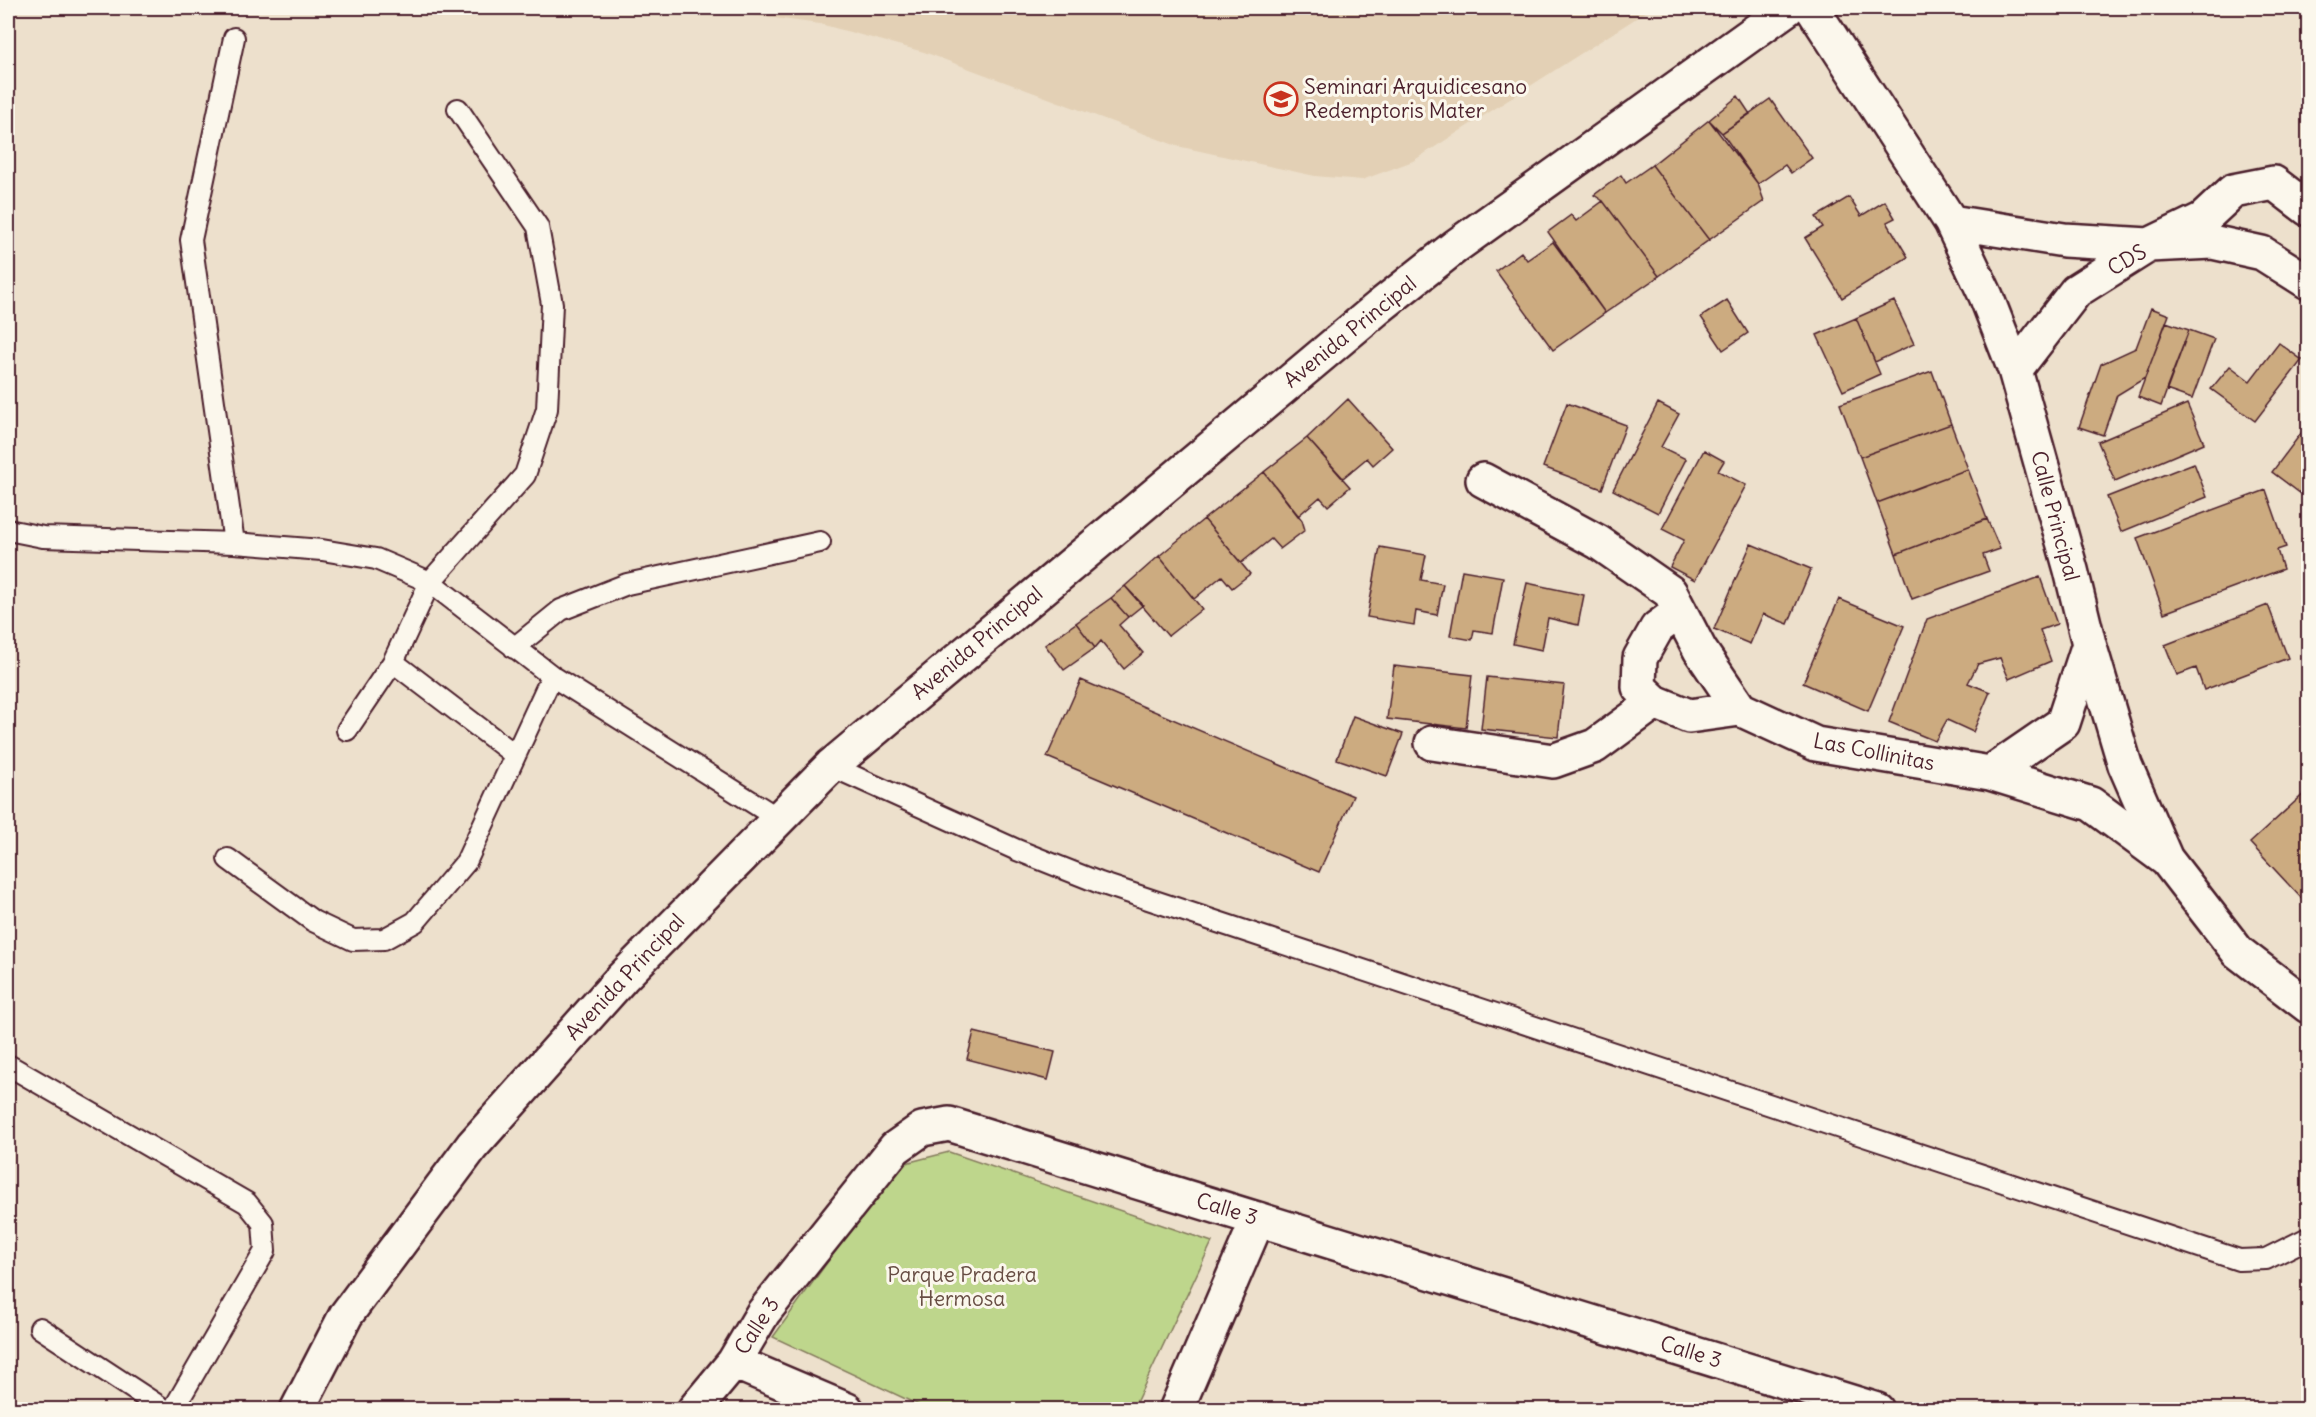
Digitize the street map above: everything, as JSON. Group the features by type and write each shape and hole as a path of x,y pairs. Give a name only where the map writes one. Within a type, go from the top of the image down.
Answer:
{"street":[{"name":"Avenida Principal","path":"297,1410 346,1315 472,1146 622,978 831,766 1387,300 1456,246 1788,8"},
{"name":"Calle Principal","path":"1812,8 1951,222 1986,296 2015,370 2089,644 2125,765 2166,859 2238,952 2308,1006"},
{"path":"1951,222 2064,240 2149,245 2203,219 2233,191 2274,183 2308,209"},
{"name":"CDS","path":"2015,370 2076,291 2149,245 2212,242 2262,253 2308,282"},
{"path":"1483,480 1598,542 1670,592 1680,611 1700,650 1740,709 1689,716 1655,702 1639,687 1640,658 1657,628 1680,611"},
{"path":"1990,773 2063,723 2089,644"},
{"path":"1432,743 1553,761 1595,746 1655,702"},
{"name":"Las Collinitas","path":"1740,709 1816,744 1990,773 2091,804 2166,859"},
{"name":"Calle 3","path":"694,1410 734,1362 763,1313 895,1148 922,1130 949,1124 1871,1409"},
{"path":"1176,1410 1258,1219"},
{"path":"734,1362 847,1410"}],"lane":[{"path":"234,38 191,240 234,543"},
{"path":"347,730 393,662 430,582 525,475 547,409 552,304 538,227 458,109"},
{"path":"8,530 43,537 234,543 322,550 376,559 430,582 552,676 779,819"},
{"path":"514,648 561,610 627,584 820,542"},
{"path":"393,662 515,755"},
{"path":"228,859 313,921 353,940 384,939 415,922 466,862 552,676"},
{"path":"831,766 1017,850 1100,883 2239,1260 2266,1259 2308,1238"},
{"path":"8,1065 247,1203 263,1223 265,1251 173,1410"},
{"path":"40,1328 165,1410"}],"shaded area":[{"name":"Seminari Arquidicesano Redemptoris Mater","path":"698,8 1652,8 1413,161 1362,180 1315,176 1177,146 924,52 820,24"}],"green space":[{"name":"Parque Pradera Hermosa","path":"949,1152 1212,1242 1133,1409 927,1409 773,1337 898,1165"}],"building":[{"path":"1738,96 1750,114 1722,133 1709,120"},
{"path":"1770,99 1812,158 1791,173 1785,165 1758,184 1722,133"},
{"path":"1709,120 1758,184 1764,201 1709,240 1652,165"},
{"path":"1652,165 1709,240 1659,276 1603,201 1594,195 1621,175 1626,183"},
{"path":"1849,197 1861,216 1885,201 1895,218 1887,222 1908,257 1842,298 1805,238 1823,227 1816,217"},
{"path":"1603,201 1659,276 1605,313 1548,232 1571,215 1576,221"},
{"path":"1553,242 1605,313 1553,350 1496,271 1521,252 1527,260"},
{"path":"1727,300 1748,333 1723,350 1701,317"},
{"path":"1894,301 1914,344 1875,362 1856,318"},
{"path":"2151,308 2169,315 2145,378 2117,395 2103,435 2079,427 2101,364 2136,348"},
{"path":"1856,318 1880,374 1843,391 1817,335"},
{"path":"2166,322 2189,330 2161,406 2138,397"},
{"path":"2189,330 2214,339 2192,399 2166,390"},
{"path":"2279,343 2302,360 2255,421 2211,389 2230,366 2250,381"},
{"path":"1932,371 1951,424 1860,457 1840,404"},
{"path":"1348,399 1392,448 1373,465 1367,458 1343,478 1307,438"},
{"path":"1567,403 1626,425 1602,489 1543,467"},
{"path":"1658,403 1679,414 1661,447 1686,459 1658,513 1613,490"},
{"path":"2187,404 2204,443 2115,481 2098,442"},
{"path":"1951,424 1968,469 1877,503 1860,457"},
{"path":"2308,424 2308,493 2305,497 2272,472"},
{"path":"1307,438 1350,487 1328,506 1320,497 1298,516 1264,472"},
{"path":"1704,450 1724,461 1718,471 1746,485 1695,580 1670,567 1684,540 1662,529"},
{"path":"2194,463 2207,497 2121,532 2107,497"},
{"path":"1968,469 1987,519 1896,554 1877,503"},
{"path":"1264,472 1302,520 1305,530 1280,549 1271,539 1241,563 1204,519"},
{"path":"2266,490 2286,547 2277,550 2283,569 2164,613 2137,538"},
{"path":"1204,519 1250,574 1232,588 1222,576 1194,599 1159,556"},
{"path":"1987,519 2000,549 1983,555 1989,571 1912,599 1896,554"},
{"path":"1751,544 1811,569 1788,624 1763,614 1750,644 1714,629"},
{"path":"1380,547 1426,555 1421,580 1443,584 1437,615 1416,611 1414,625 1367,617"},
{"path":"1159,556 1202,609 1168,636 1125,586"},
{"path":"1462,570 1503,577 1493,633 1474,630 1472,640 1450,636"},
{"path":"2040,577 2057,624 2040,630 2051,661 2009,679 2000,658 1978,664 1968,683 1990,692 1973,732 1947,720 1935,741 1889,722 1927,619"},
{"path":"1527,583 1584,595 1578,625 1548,618 1542,650 1513,644"},
{"path":"1125,586 1143,605 1128,617 1111,598"},
{"path":"1111,598 1128,617 1119,625 1143,653 1124,669 1101,641 1095,648 1076,623"},
{"path":"1839,599 1904,626 1868,711 1803,683"},
{"path":"2268,605 2288,658 2204,690 2196,668 2177,675 2165,645"},
{"path":"1076,623 1095,648 1064,670 1045,645"},
{"path":"1394,666 1472,675 1466,728 1387,719"},
{"path":"1487,677 1564,685 1558,737 1481,729"},
{"path":"1081,680 1353,796 1319,872 1047,757"},
{"path":"1353,716 1403,734 1387,776 1337,759"},
{"path":"2308,790 2308,893 2302,899 2250,843"},
{"path":"974,1032 1055,1052 1048,1080 967,1059"},
{"path":"2275,1401 2282,1410 2265,1410"}],"place":[{"name":"Seminari Arquidicesano Redemptoris Mater","path":"1281,99"}]}
